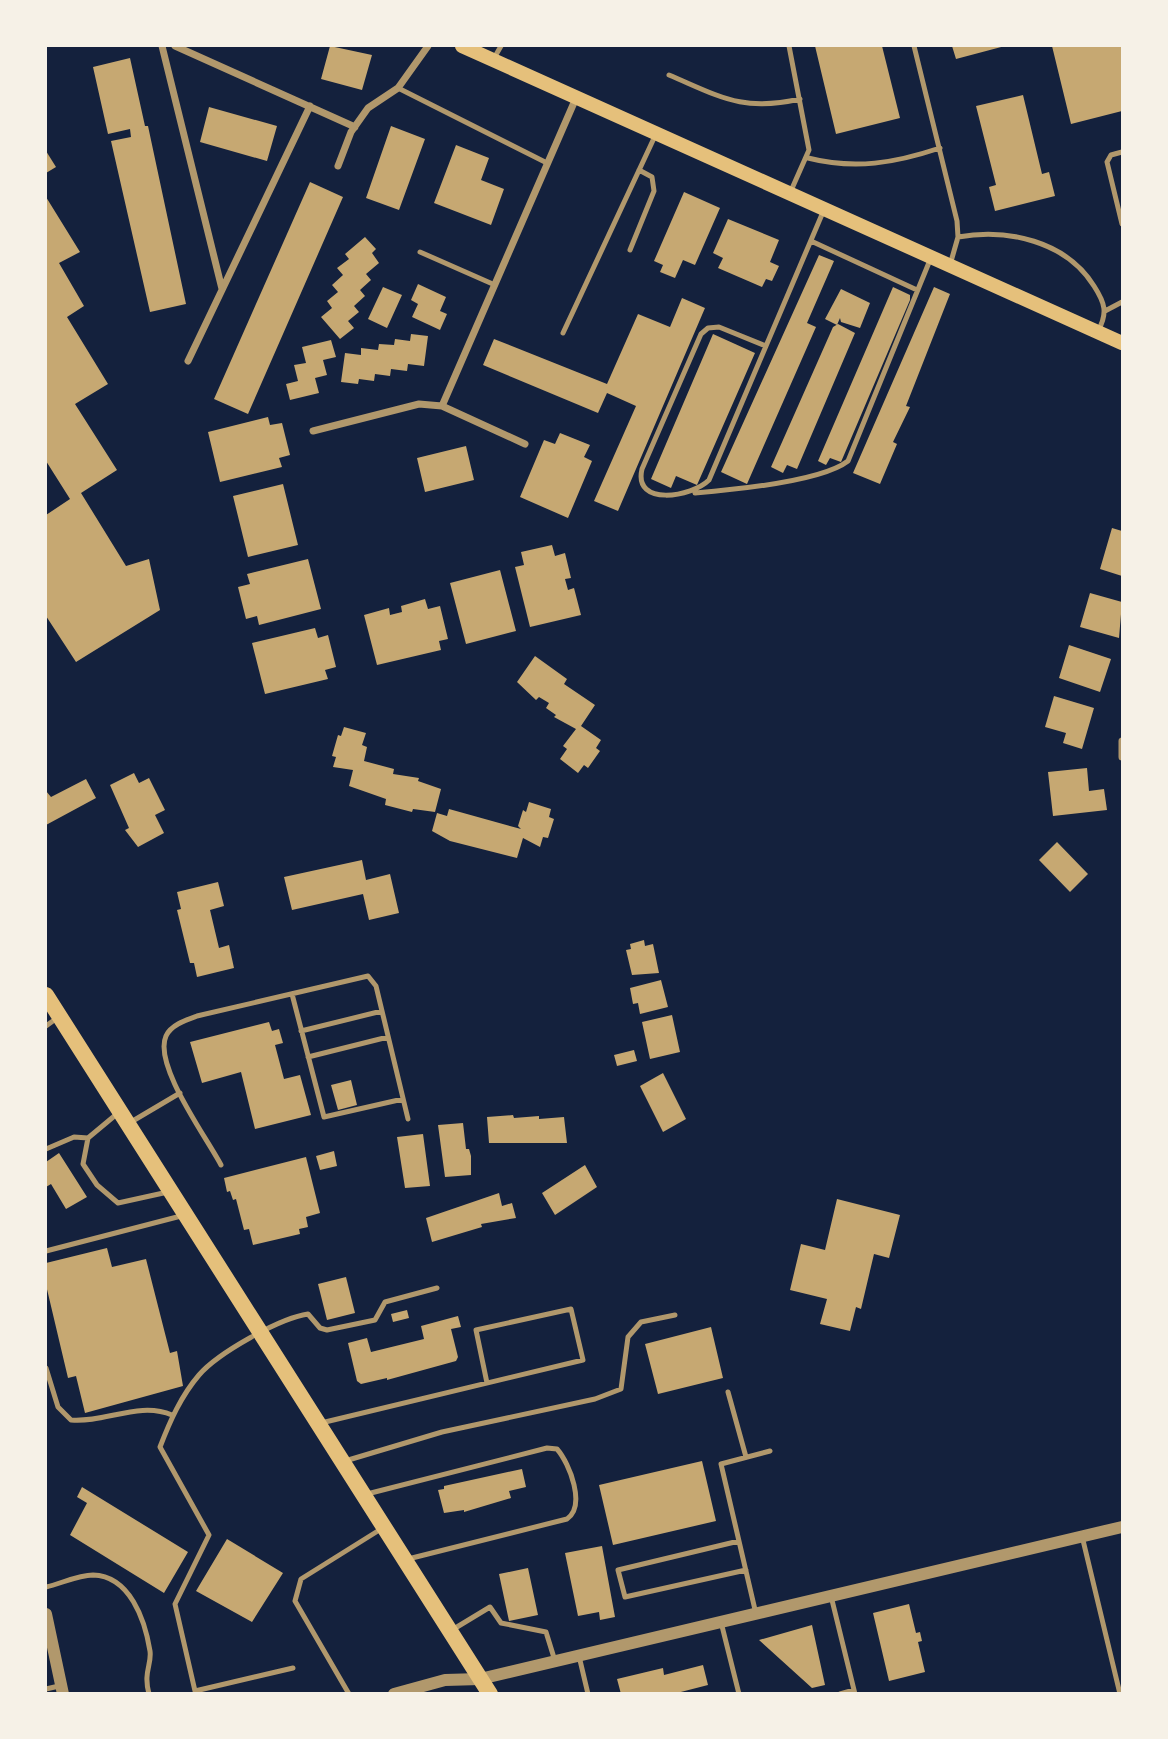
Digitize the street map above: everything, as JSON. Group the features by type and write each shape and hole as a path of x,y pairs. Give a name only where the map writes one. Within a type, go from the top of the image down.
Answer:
{"highway":[{"path":"46,995 52,1021 124,1118 489,1693"}],"main road":[{"path":"462,46 1122,344"}],"street":[{"path":"162,46 222,289"},
{"path":"175,46 355,127"},
{"path":"338,166 355,127 368,108 398,88 428,46"},
{"path":"442,406 576,97"},
{"path":"188,361 310,106"},
{"path":"313,431 419,404 442,406 525,444"},
{"path":"1122,741 1122,757"},
{"path":"394,1693 445,1680 480,1679 1122,1527"},
{"path":"46,1614 62,1689"}],"lane":[{"path":"494,60 501,46"},
{"path":"789,46 808,134 808,158 790,194"},
{"path":"914,46 957,221 958,237 950,265"},
{"path":"669,75 730,101 753,106 800,99"},
{"path":"398,88 547,163"},
{"path":"563,333 656,133"},
{"path":"808,158 860,166 889,162 940,148"},
{"path":"1122,152 1111,155 1107,162 1120,198 1122,224"},
{"path":"630,250 654,191 652,177 639,170"},
{"path":"686,493 700,489 709,480 825,209"},
{"path":"958,237 981,233 1011,236 1065,255 1091,281 1105,311"},
{"path":"811,241 917,290"},
{"path":"420,252 495,285"},
{"path":"766,346 719,327 708,328 701,334 639,479 642,489 649,494 736,489 827,472 848,461 931,257"},
{"path":"1097,332 1105,311 1122,302"},
{"path":"221,1165 169,1072 164,1052 166,1036 180,1022 292,994 368,976 376,986 408,1119"},
{"path":"292,994 324,1117 403,1099"},
{"path":"302,1031 382,1011"},
{"path":"308,1057 388,1037"},
{"path":"46,1149 74,1137 88,1138 124,1118 180,1093"},
{"path":"88,1138 83,1164 97,1185 118,1203 171,1192"},
{"path":"46,1251 186,1215"},
{"path":"195,1691 175,1604 209,1535 160,1447 172,1415 200,1373 260,1332 295,1315 308,1314 320,1328 327,1330 375,1320 385,1302 437,1288"},
{"path":"318,1424 583,1360 571,1309 476,1330 487,1383"},
{"path":"342,1461 442,1432 595,1399 621,1389 628,1337 641,1322 676,1315"},
{"path":"46,1368 58,1407 71,1420 88,1422 150,1410 172,1415"},
{"path":"728,1392 746,1457"},
{"path":"363,1495 547,1448 557,1449 565,1458 577,1505 573,1515 567,1519 405,1560"},
{"path":"756,1614 721,1464 770,1451"},
{"path":"349,1693 295,1601 300,1580 384,1527"},
{"path":"1082,1536 1120,1693"},
{"path":"739,1541 618,1570 625,1597 746,1570"},
{"path":"46,1587 92,1575 113,1579 134,1601 151,1655 145,1679 149,1693"},
{"path":"831,1596 855,1692 840,1693"},
{"path":"450,1631 490,1607 501,1623 546,1632 555,1661"},
{"path":"721,1622 739,1693"},
{"path":"579,1656 588,1693"},
{"path":"185,1693 293,1668"},
{"path":"46,1689 62,1689"}],"building":[{"path":"330,46 372,55 362,90 321,79"},
{"path":"815,46 882,46 900,118 836,134"},
{"path":"952,46 1005,46 956,59"},
{"path":"1052,46 1122,46 1122,111 1071,124"},
{"path":"130,58 145,126 148,126 186,304 150,312 111,141 131,137 130,129 108,134 93,67"},
{"path":"1023,95 1042,174 1049,172 1055,196 995,211 989,187 996,185 976,106"},
{"path":"209,107 277,126 267,161 200,142"},
{"path":"391,126 425,139 399,210 366,198"},
{"path":"456,145 489,158 481,180 504,189 491,225 434,203"},
{"path":"46,151 56,167 46,173"},
{"path":"310,182 343,197 248,414 214,399"},
{"path":"684,192 720,208 695,265 683,260 675,278 660,272 663,265 654,261"},
{"path":"46,197 80,252 59,263 84,306 67,317 108,384 75,404 117,470 81,493 126,566 149,559 160,610 76,662 46,616 46,515 70,499 46,461"},
{"path":"728,219 779,240 770,262 779,266 772,281 766,279 762,287 718,268 723,258 713,253"},
{"path":"365,237 376,249 372,253 379,263 366,274 371,280 360,290 365,296 354,306 359,312 348,321 354,328 340,339 321,317 332,308 327,301 338,292 332,285 343,275 337,268 349,259 345,254"},
{"path":"819,255 834,261 807,323 816,327 747,484 721,472"},
{"path":"418,284 446,297 440,311 447,314 440,330 412,317 418,304 411,300"},
{"path":"383,287 402,295 387,328 368,319"},
{"path":"893,287 910,295 910,300 841,462 830,458 826,465 818,461"},
{"path":"934,287 950,294 906,406 910,407 893,442 897,444 880,484 853,473"},
{"path":"841,289 870,303 860,328 841,322 840,318 837,325 825,319"},
{"path":"682,298 705,308 618,511 594,501 636,406 607,393 598,413 483,365 494,339 607,384 638,314 670,327"},
{"path":"838,324 855,333 797,469 787,465 783,473 771,467 833,327"},
{"path":"411,334 428,336 424,366 408,364 407,371 391,369 390,376 375,374 374,381 359,379 358,384 341,382 345,353 361,355 361,348 378,350 379,344 394,345 395,339 410,341"},
{"path":"713,334 755,353 697,485 676,476 671,488 651,479"},
{"path":"331,340 336,357 323,360 327,375 315,378 319,393 290,400 286,384 298,381 294,365 306,363 302,347"},
{"path":"268,417 270,425 282,423 290,455 279,458 282,467 220,482 208,432"},
{"path":"560,433 590,445 584,457 592,461 568,518 520,497 544,440 555,444"},
{"path":"466,446 474,480 425,492 417,458"},
{"path":"283,484 298,545 248,557 233,496"},
{"path":"1112,528 1122,531 1122,576 1100,569"},
{"path":"552,545 555,556 565,553 571,578 565,579 568,590 574,588 581,615 530,627 515,567 524,565 521,552"},
{"path":"308,559 321,609 259,625 257,616 246,619 238,587 250,584 247,574"},
{"path":"500,570 516,631 466,644 450,583"},
{"path":"1090,593 1122,602 1119,638 1080,627"},
{"path":"425,599 428,609 440,606 448,639 439,641 441,650 377,665 364,615 389,608 390,615 402,612 401,606"},
{"path":"315,628 318,638 328,635 336,667 325,670 328,679 265,694 252,643"},
{"path":"1069,645 1111,659 1100,692 1059,678"},
{"path":"535,656 567,679 564,684 595,705 581,726 601,740 596,748 600,751 588,768 584,765 578,773 560,759 567,749 563,746 576,729 554,717 556,715 546,708 549,703 539,697 536,700 517,682"},
{"path":"1054,696 1094,708 1082,749 1063,743 1066,733 1045,727"},
{"path":"344,727 366,733 362,745 367,747 364,761 394,769 393,774 419,778 418,781 441,789 435,812 413,809 412,812 385,805 386,799 349,786 353,770 333,767 336,757 332,756 338,735 341,736"},
{"path":"1087,768 1089,791 1104,789 1107,810 1053,816 1048,772"},
{"path":"134,773 139,783 149,778 165,810 155,815 164,833 138,847 125,830 129,828 110,785"},
{"path":"86,779 96,798 46,825 46,791 51,797"},
{"path":"529,802 551,809 549,817 554,819 548,838 543,837 540,847 523,838 517,858 450,841 432,831 437,813 447,816 449,809 521,829 518,826 523,810 526,812"},
{"path":"1057,842 1088,874 1070,892 1039,860"},
{"path":"362,860 366,880 390,874 399,913 369,920 363,894 292,910 284,877"},
{"path":"218,882 224,906 210,910 219,948 229,945 234,968 197,977 194,963 190,963 177,910 181,909 177,892"},
{"path":"644,940 645,946 653,944 659,973 632,975 626,950 631,949 630,944"},
{"path":"661,980 668,1007 640,1014 638,1003 633,1004 630,988"},
{"path":"672,1015 680,1052 650,1059 642,1022"},
{"path":"269,1022 272,1031 279,1029 283,1043 275,1045 284,1079 300,1075 311,1115 255,1129 241,1072 202,1083 190,1042"},
{"path":"634,1050 637,1061 617,1066 614,1055"},
{"path":"663,1073 686,1119 663,1132 640,1086"},
{"path":"351,1080 357,1105 338,1110 331,1085"},
{"path":"513,1115 514,1118 539,1116 539,1119 564,1117 567,1143 489,1143 487,1117"},
{"path":"463,1123 466,1149 469,1149 471,1156 471,1175 445,1177 438,1125"},
{"path":"423,1134 430,1186 405,1188 397,1137"},
{"path":"334,1151 337,1166 320,1170 316,1156"},
{"path":"59,1153 87,1197 66,1209 51,1184 46,1187 46,1162"},
{"path":"306,1157 320,1213 306,1217 308,1227 299,1229 300,1234 253,1245 249,1229 244,1230 236,1199 233,1200 230,1191 227,1192 224,1178"},
{"path":"585,1165 597,1187 555,1215 542,1193"},
{"path":"499,1193 502,1206 512,1203 516,1218 481,1224 482,1227 432,1242 426,1218"},
{"path":"837,1199 900,1215 889,1258 874,1254 861,1309 856,1307 850,1331 820,1324 827,1299 790,1290 801,1244 825,1250"},
{"path":"107,1248 112,1267 146,1259 170,1353 177,1351 183,1386 85,1413 76,1376 68,1378 46,1285 46,1263"},
{"path":"346,1277 355,1313 327,1320 318,1284"},
{"path":"407,1310 409,1318 393,1322 391,1314"},
{"path":"458,1316 461,1327 451,1329 458,1357 456,1361 387,1380 361,1384 357,1381 348,1343 367,1338 371,1352 424,1339 421,1326"},
{"path":"711,1327 723,1378 658,1394 645,1344"},
{"path":"702,1461 716,1521 613,1545 599,1485"},
{"path":"522,1469 526,1487 509,1491 511,1498 464,1512 444,1513 438,1490 444,1489 444,1486"},
{"path":"82,1487 188,1552 164,1593 70,1535 87,1503 77,1497"},
{"path":"227,1539 283,1573 252,1622 196,1591"},
{"path":"602,1546 615,1617 600,1620 599,1612 578,1616 565,1553"},
{"path":"528,1568 538,1615 509,1621 499,1574"},
{"path":"909,1604 916,1633 920,1632 922,1641 918,1642 925,1672 889,1681 873,1613"},
{"path":"812,1625 825,1685 812,1688 759,1640"},
{"path":"703,1665 708,1685 673,1694 621,1694 617,1679 663,1668 664,1675"}]}
